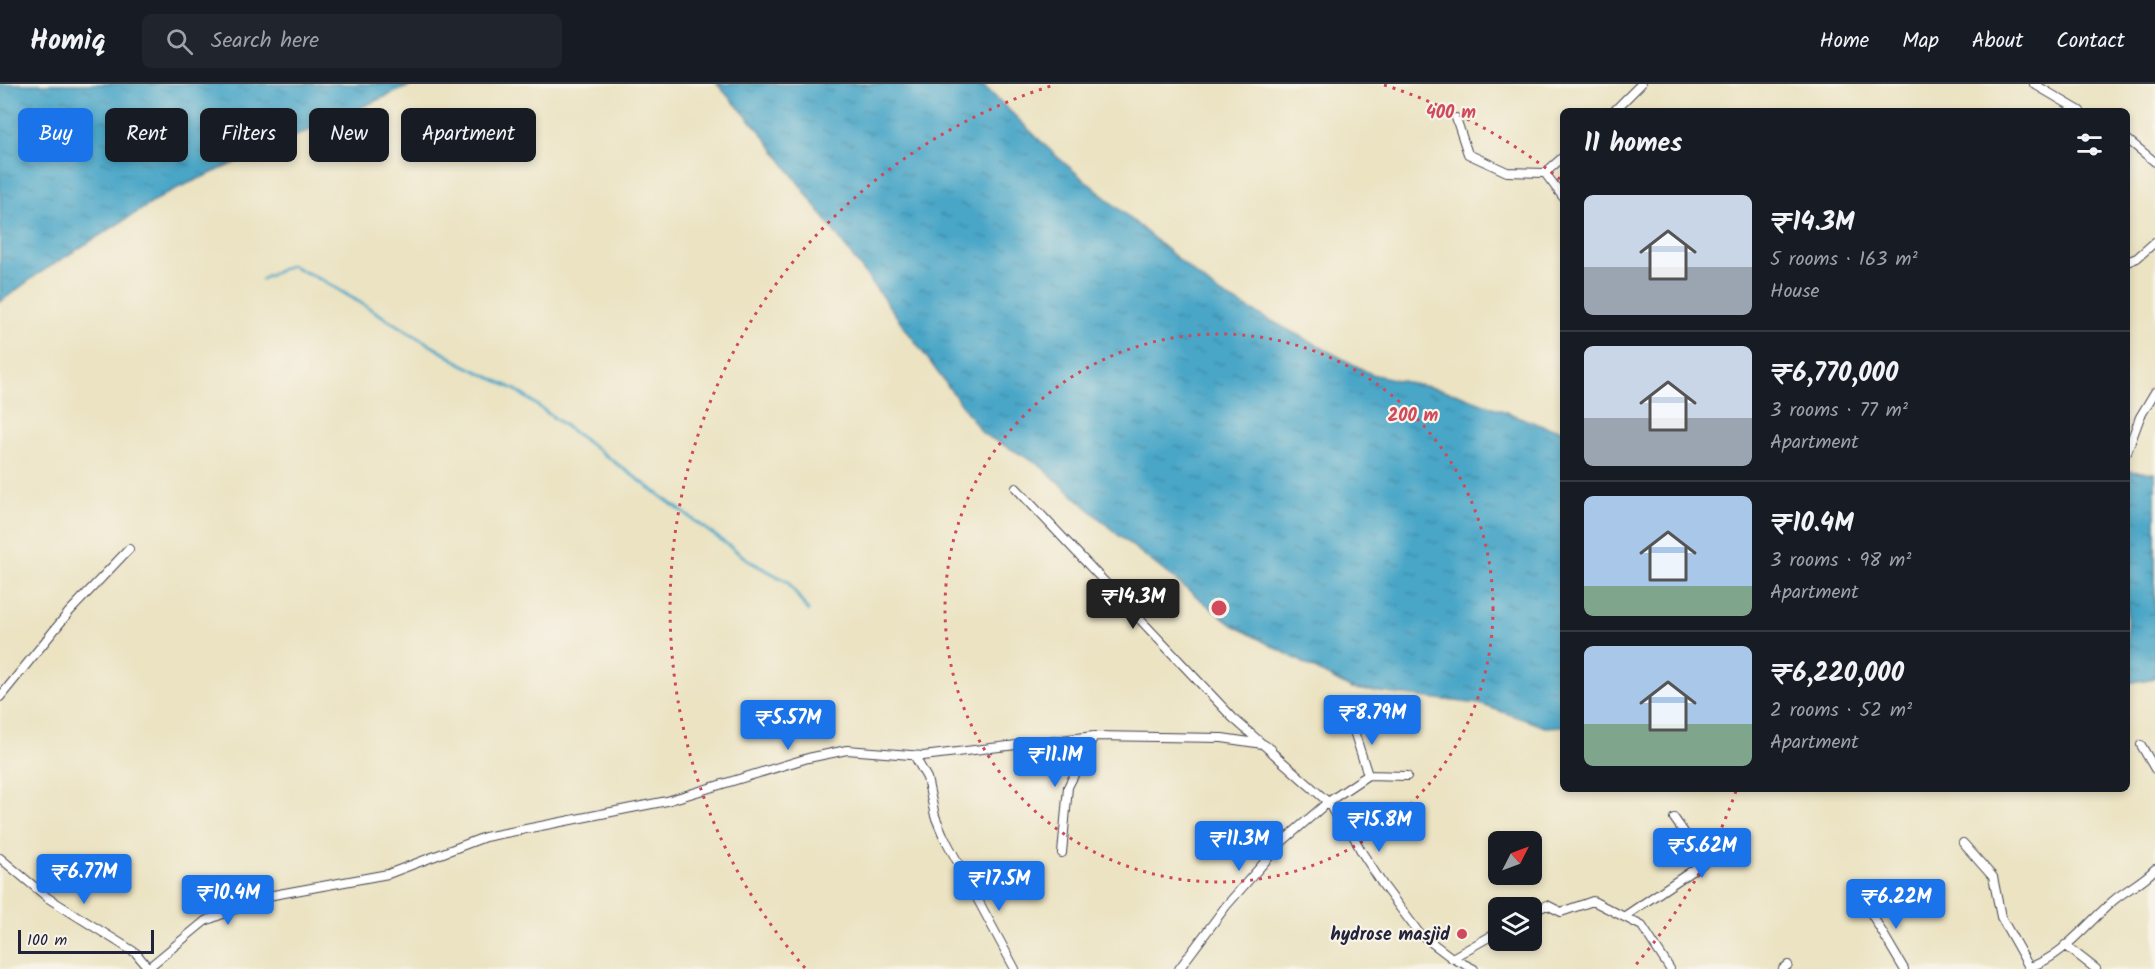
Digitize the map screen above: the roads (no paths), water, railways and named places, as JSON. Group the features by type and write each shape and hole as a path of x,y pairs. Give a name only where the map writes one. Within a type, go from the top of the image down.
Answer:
{"street":[{"path":"1617,108 1641,84"},
{"path":"2034,84 2075,108"},
{"path":"1456,118 1468,154 1507,172 1545,173 1560,160"},
{"path":"2130,141 2155,162"},
{"path":"1545,173 1560,193"},
{"path":"2130,261 2137,258 2155,242"},
{"path":"2130,444 2140,417 2155,392"},
{"path":"1016,488 1233,718 1271,749 1328,802 1336,816 1354,837 1360,851 1383,885 1419,933 1452,958 1474,969"},
{"path":"0,697 69,612 129,549"},
{"path":"1352,725 1368,775"},
{"path":"0,858 48,898 136,952 148,968 205,921 268,896 388,874 485,837 667,801 818,756 847,750 914,755 1029,745 1094,735 1222,738 1263,744 1271,749"},
{"path":"1062,853 1068,787 1094,735"},
{"path":"2141,745 2155,769"},
{"path":"914,755 927,778 935,816 943,835 1015,969"},
{"path":"1179,969 1226,906 1283,841 1328,802 1368,775 1407,776"},
{"path":"1625,916 1705,862 1674,818"},
{"path":"1963,843 1993,878 2001,917 2028,968 2037,965 2065,945 2115,899 2147,878 2155,869"},
{"path":"1542,907 1547,905 1561,912 1593,901 1625,916 1642,926 1670,969"},
{"path":"1865,903 1904,969"},
{"path":"1452,958 1488,938"},
{"path":"2065,945 2096,969"}],"water":[{"path":"0,84 414,84 359,108 309,108 309,130 297,136 297,108 200,108 200,162 237,162 171,191 38,274 0,302"},
{"path":"717,84 982,84 1055,155 1217,292 1371,374 1455,393 1546,427 1560,429 1560,726 1545,727 1480,704 1352,689 1233,625 1117,534 1037,463 983,434 761,132"},
{"path":"2130,471 2155,473 2155,678 2130,682"}],"waterway":[{"path":"262,279 290,265 324,281 462,364 516,390 751,562 788,582 808,611"}],"place":[{"name":"hydrose masjid","path":"1462,934"}]}
